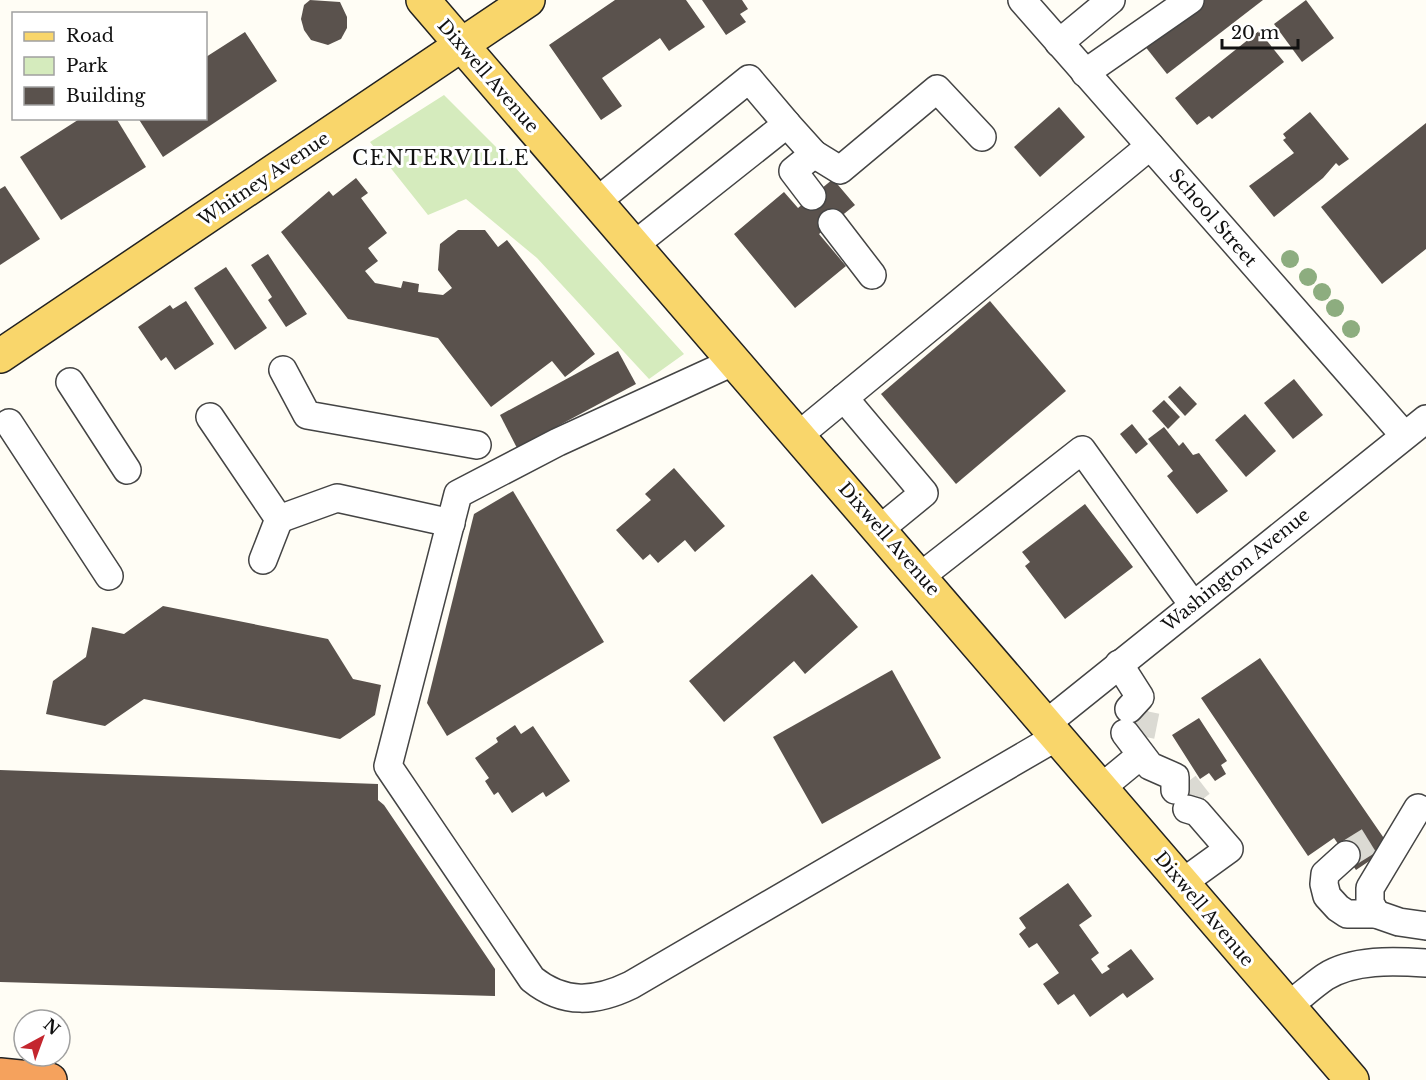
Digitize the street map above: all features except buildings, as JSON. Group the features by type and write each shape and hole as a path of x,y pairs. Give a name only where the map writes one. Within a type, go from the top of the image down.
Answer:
{"highway":[{"path":"0,1075 50,1080"}],"main road":[{"name":"Dixwell Avenue","path":"423,0 633,246 921,576 1352,1080"},
{"name":"Whitney Avenue","path":"0,356 528,0"}],"street":[{"name":"School Street","path":"1022,0 1404,435"},
{"path":"1059,43 1111,0"},
{"path":"1085,73 1190,0"},
{"path":"596,202 749,79 814,154 840,170 937,89 982,137"},
{"path":"633,246 787,124"},
{"path":"799,435 1150,146"},
{"path":"812,196 793,171 814,154"},
{"path":"832,224 872,275"},
{"name":"Washington Avenue","path":"735,361 558,442 458,494 388,766 520,964 546,990 574,999 606,997 631,985 1053,730 1119,664 1426,419"},
{"path":"283,370 307,415 477,446"},
{"path":"70,382 127,470"},
{"path":"844,398 924,493 880,530"},
{"path":"210,417 279,519"},
{"path":"9,423 109,576"},
{"path":"921,576 1082,450 1193,604"},
{"path":"263,560 279,519 337,498 451,523"},
{"path":"1119,664 1136,727 1150,766 1186,796 1229,849 1182,883"},
{"path":"1101,788 1136,727"},
{"path":"1380,834 1422,806"},
{"path":"1376,914 1370,903 1370,888 1422,806"},
{"path":"1346,855 1325,874 1324,884 1328,896 1347,915 1376,914 1399,922 1426,926"},
{"path":"1287,1006 1326,976 1352,967 1376,962 1426,963"}],"green space":[{"path":"444,95 504,155 684,354 649,379 537,258 466,199 428,215 370,142"}],"tunnel":[{"path":"1141,736 1146,711"},
{"path":"1185,784 1199,802"},
{"path":"1346,855 1380,834"}],"district":[{"name":"CENTERVILLE","path":"441,158"}]}
